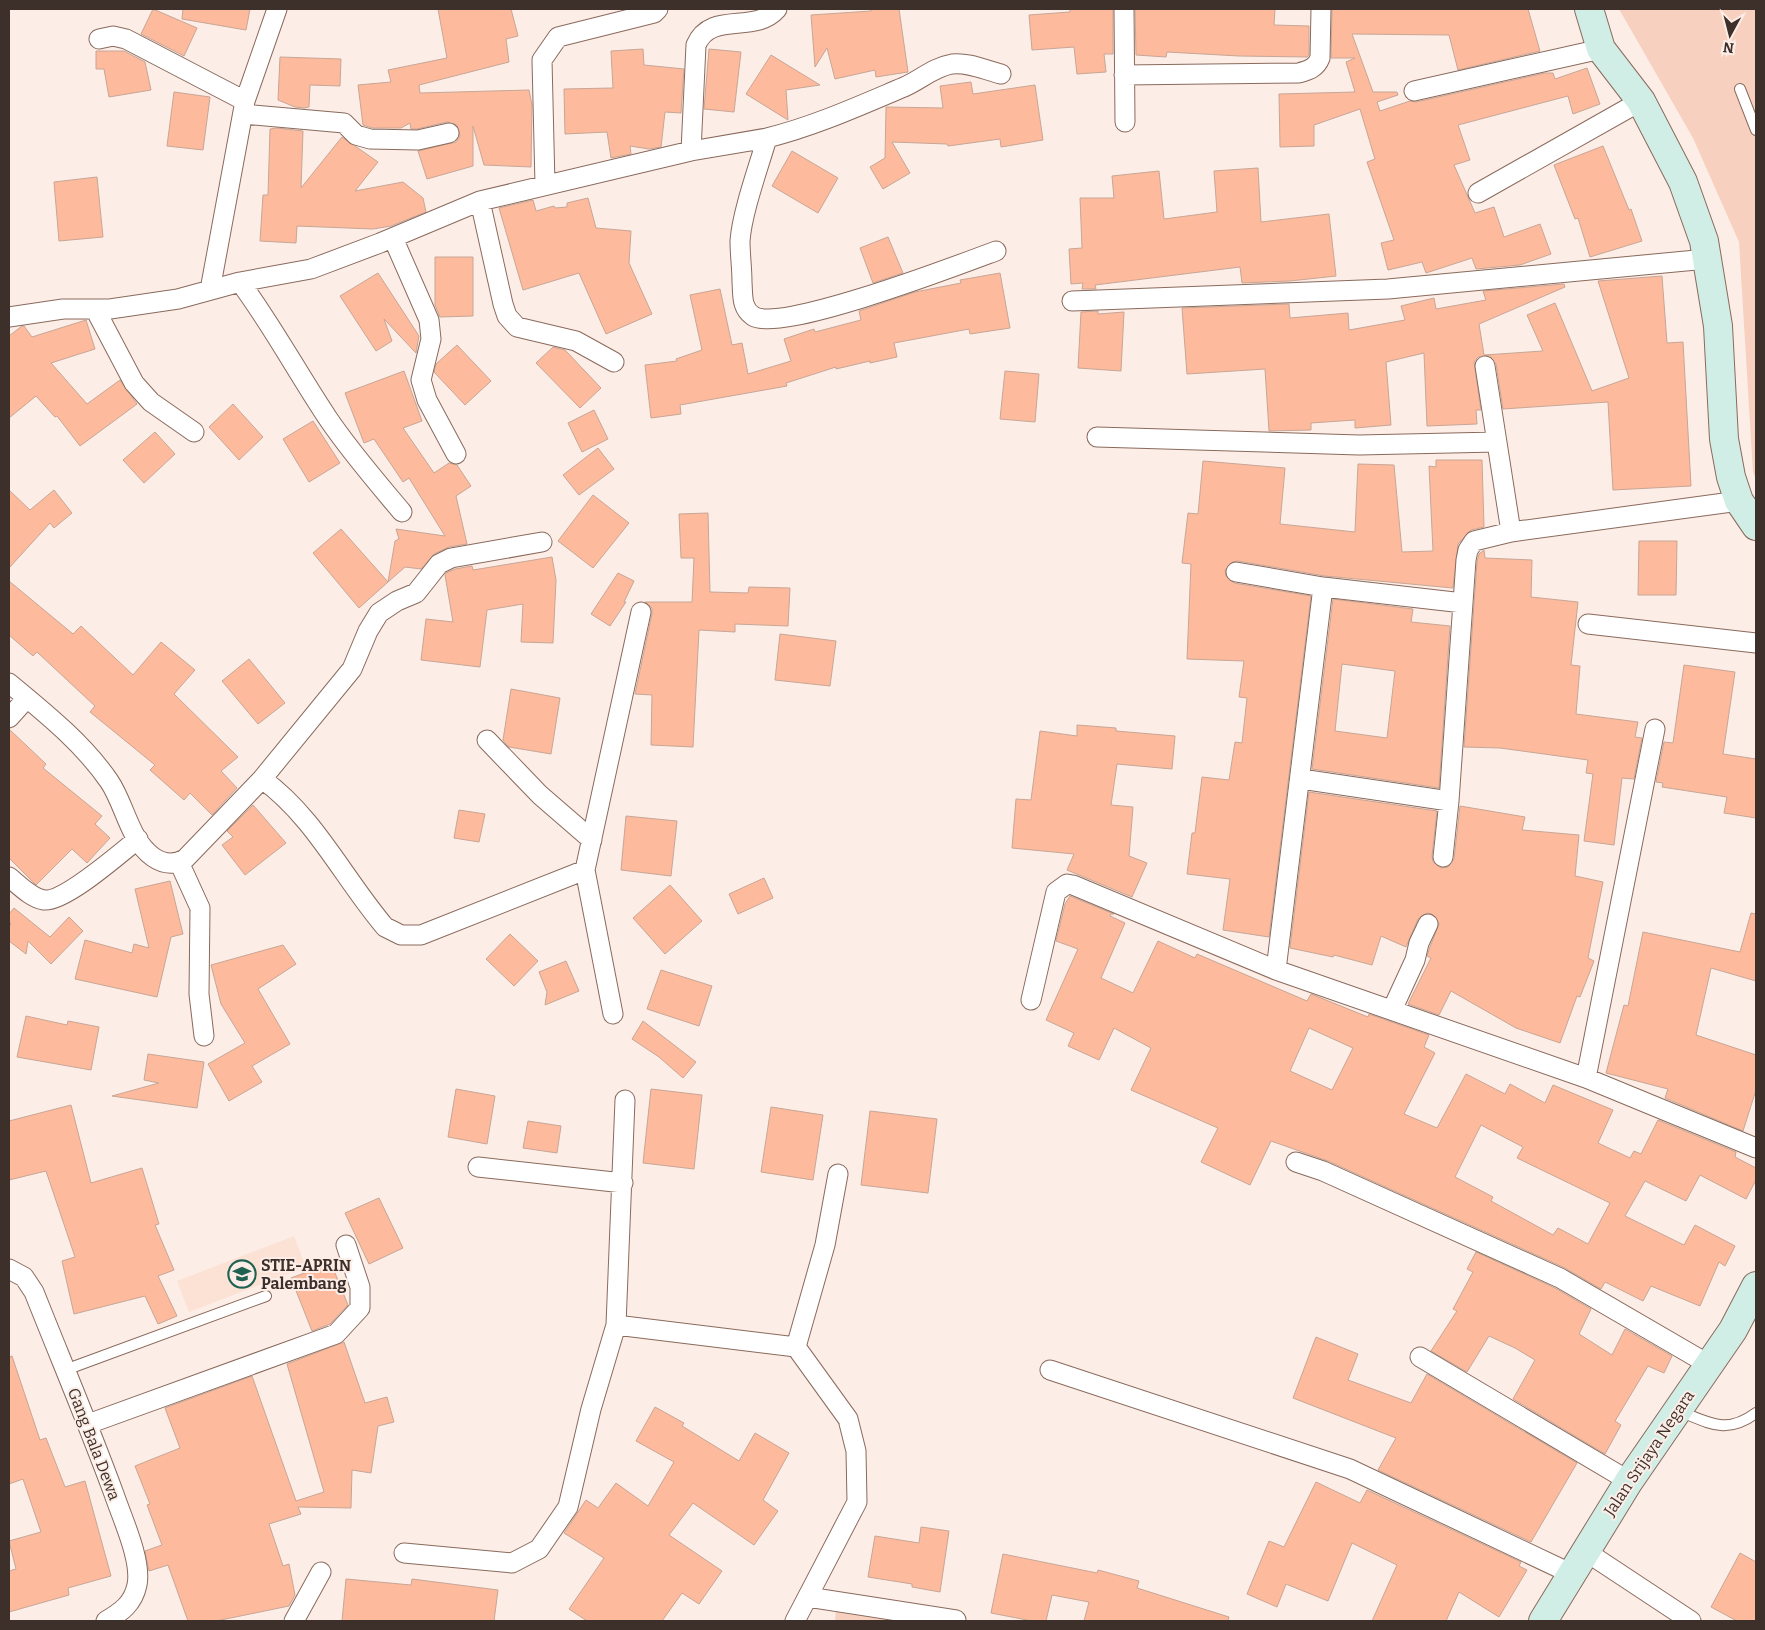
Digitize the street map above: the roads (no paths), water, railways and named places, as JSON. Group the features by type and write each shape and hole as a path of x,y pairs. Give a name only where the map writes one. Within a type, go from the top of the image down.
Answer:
{"street":[{"path":"210,290 244,107 276,9"},
{"path":"545,185 542,60 550,46 558,37 654,13 658,9"},
{"path":"691,151 696,46 701,35 709,29 766,19 778,9"},
{"path":"1124,9 1125,122"},
{"path":"1124,75 1299,73 1310,70 1317,64 1320,58 1321,9"},
{"path":"1589,9 1601,49 1641,101 1683,182 1704,241 1718,326 1724,439 1731,476 1739,501 1756,526"},
{"path":"99,39 113,36 126,39 244,107 344,123 356,134 370,139 418,140 449,133"},
{"path":"1414,91 1601,49"},
{"path":"9,317 63,309 95,309 178,299 240,282 311,269 393,238 480,201 691,151 796,131 908,85 932,71 951,64 965,64 1001,74"},
{"path":"1478,193 1641,101"},
{"path":"767,138 752,186 740,239 744,306 752,316 770,320 790,317 889,291 996,251"},
{"path":"480,201 503,304 508,316 517,327 576,341 614,362"},
{"path":"393,238 429,320 431,339 421,380 428,400 456,454"},
{"path":"1072,301 1388,290 1707,259"},
{"path":"240,282 263,312 327,417 354,454 402,512"},
{"path":"95,309 134,384 151,402 194,432"},
{"path":"1485,366 1511,532"},
{"path":"1096,437 1359,445 1497,442"},
{"path":"1443,857 1449,801 1466,560 1468,550 1474,541 1511,532 1739,501"},
{"path":"9,683 88,754 110,782 138,839 152,856 170,863 179,862 262,778 352,669 365,638 379,613 397,601 416,593 439,564 451,558 542,542"},
{"path":"1236,572 1323,587 1463,604"},
{"path":"1276,970 1301,779 1323,587"},
{"path":"613,1014 585,870 641,612"},
{"path":"1588,624 1753,640"},
{"path":"9,718 27,698"},
{"path":"1586,1078 1654,729"},
{"path":"487,740 540,795 592,840"},
{"path":"262,778 298,811 385,927 401,935 421,934 585,870"},
{"path":"1301,779 1449,801"},
{"path":"9,877 31,895 42,900 54,900 94,874 138,839"},
{"path":"179,862 200,908 199,994 204,1036"},
{"path":"1032,1000 1056,892 1067,884 1082,888 1276,970 1586,1078 1756,1148"},
{"path":"1392,1010 1415,960 1419,943 1428,924"},
{"path":"404,1553 512,1562 539,1549 568,1507 591,1409 616,1325 625,1100"},
{"path":"1296,1162 1323,1171 1560,1278 1708,1364"},
{"path":"478,1167 623,1183"},
{"path":"796,1347 825,1246 838,1174"},
{"path":"88,1424 336,1334 360,1308 360,1287 346,1245"},
{"name":"Gang Bala Dewa","path":"9,1268 24,1277 34,1292 88,1424 133,1546 137,1583 132,1601 119,1618"},
{"name":"Jalan Srijaya Negara","path":"1543,1621 1628,1481 1733,1330 1756,1286"},
{"path":"616,1325 796,1347 848,1419 856,1450 857,1502 795,1621"},
{"path":"1420,1357 1628,1481"},
{"path":"1050,1370 1350,1469 1578,1563 1691,1621"},
{"path":"294,1621 321,1572"},
{"path":"808,1596 956,1620"}],"lane":[{"path":"1740,90 1756,130"},
{"path":"65,1370 266,1296"},
{"path":"1677,1410 1718,1426 1734,1426 1756,1413"}],"place":[{"name":"STIE-APRIN Palembang","path":"242,1274"}]}
